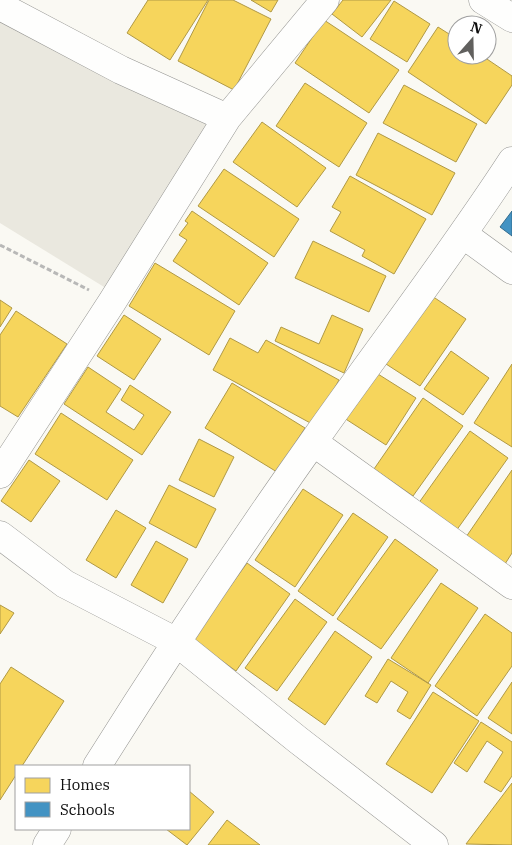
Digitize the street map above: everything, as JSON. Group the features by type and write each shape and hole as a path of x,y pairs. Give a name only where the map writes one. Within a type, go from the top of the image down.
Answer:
{"street":[{"path":"0,474 112,302 227,118 325,0"},
{"path":"482,0 512,18"},
{"path":"0,6 121,70 227,118"},
{"path":"98,765 175,641 313,442 464,235 512,162"},
{"path":"464,235 512,270"},
{"path":"313,442 512,586"},
{"path":"0,535 65,584 175,641 298,740 434,845"},
{"path":"47,845 56,830"}],"path":[{"path":"0,245 112,302"}],"shaded area":[{"path":"0,16 211,121 109,290 0,223"}],"building: Homes":[{"path":"148,0 208,0 170,60 127,33"},
{"path":"209,0 233,0 271,19 234,90 178,61"},
{"path":"251,0 278,0 271,12"},
{"path":"343,0 391,0 362,37 332,14"},
{"path":"394,1 430,24 407,62 370,39"},
{"path":"324,20 399,70 369,113 295,63"},
{"path":"438,27 447,33 447,65 496,65 512,76 512,85 486,124 408,72"},
{"path":"305,83 367,123 339,167 276,126"},
{"path":"404,85 477,124 456,162 383,123"},
{"path":"262,122 326,168 297,207 233,162"},
{"path":"378,133 455,173 432,215 356,175"},
{"path":"224,169 299,219 274,257 198,206"},
{"path":"350,176 426,219 394,274 362,256 365,250 330,231 341,212 332,207"},
{"path":"192,211 268,263 239,305 173,261 187,240 179,235 188,223 185,221"},
{"path":"313,241 386,276 369,312 295,278"},
{"path":"155,263 235,311 209,355 129,306"},
{"path":"432,296 466,319 420,386 386,364"},
{"path":"0,300 12,308 0,327"},
{"path":"16,311 67,344 18,417 0,406 0,335"},
{"path":"124,315 161,339 134,380 97,356"},
{"path":"332,315 363,329 344,373 275,341 281,327 319,344"},
{"path":"230,338 258,353 266,340 339,380 314,425 213,370"},
{"path":"451,351 489,378 463,415 424,389"},
{"path":"512,364 512,447 474,423"},
{"path":"88,367 121,389 106,412 134,430 144,415 121,400 130,385 171,412 142,455 64,404"},
{"path":"370,369 416,398 386,445 341,416"},
{"path":"232,383 305,428 277,472 205,428"},
{"path":"423,398 463,426 413,496 374,469"},
{"path":"61,413 133,460 107,500 35,454"},
{"path":"470,431 508,458 456,531 418,504"},
{"path":"199,439 234,457 214,497 179,480"},
{"path":"29,460 60,481 31,522 1,501"},
{"path":"512,470 512,553 505,564 466,537"},
{"path":"169,485 216,509 196,548 149,523"},
{"path":"303,489 343,515 295,587 255,560"},
{"path":"116,510 146,528 116,578 86,560"},
{"path":"353,513 388,537 333,616 298,591"},
{"path":"395,539 438,570 381,649 337,619"},
{"path":"156,541 188,559 163,603 131,585"},
{"path":"247,563 290,594 236,671 192,639"},
{"path":"441,583 478,608 428,683 391,658"},
{"path":"295,599 327,622 277,691 245,668"},
{"path":"0,605 14,613 0,634"},
{"path":"485,614 512,633 512,666 477,716 435,686"},
{"path":"335,631 372,657 325,725 288,699"},
{"path":"388,659 431,685 410,719 397,711 408,692 391,681 377,703 365,696"},
{"path":"11,667 64,701 23,765 15,765 15,777 0,800 0,684"},
{"path":"512,682 512,734 488,718"},
{"path":"433,692 479,721 432,793 386,764"},
{"path":"481,722 512,742 512,776 501,792 484,782 503,752 487,741 467,772 454,763"},
{"path":"512,783 512,845 466,844"},
{"path":"190,792 214,812 187,845 167,830 190,830"},
{"path":"227,820 260,845 208,845"}],"building: Schools":[{"path":"512,211 512,236 500,227"}]}
